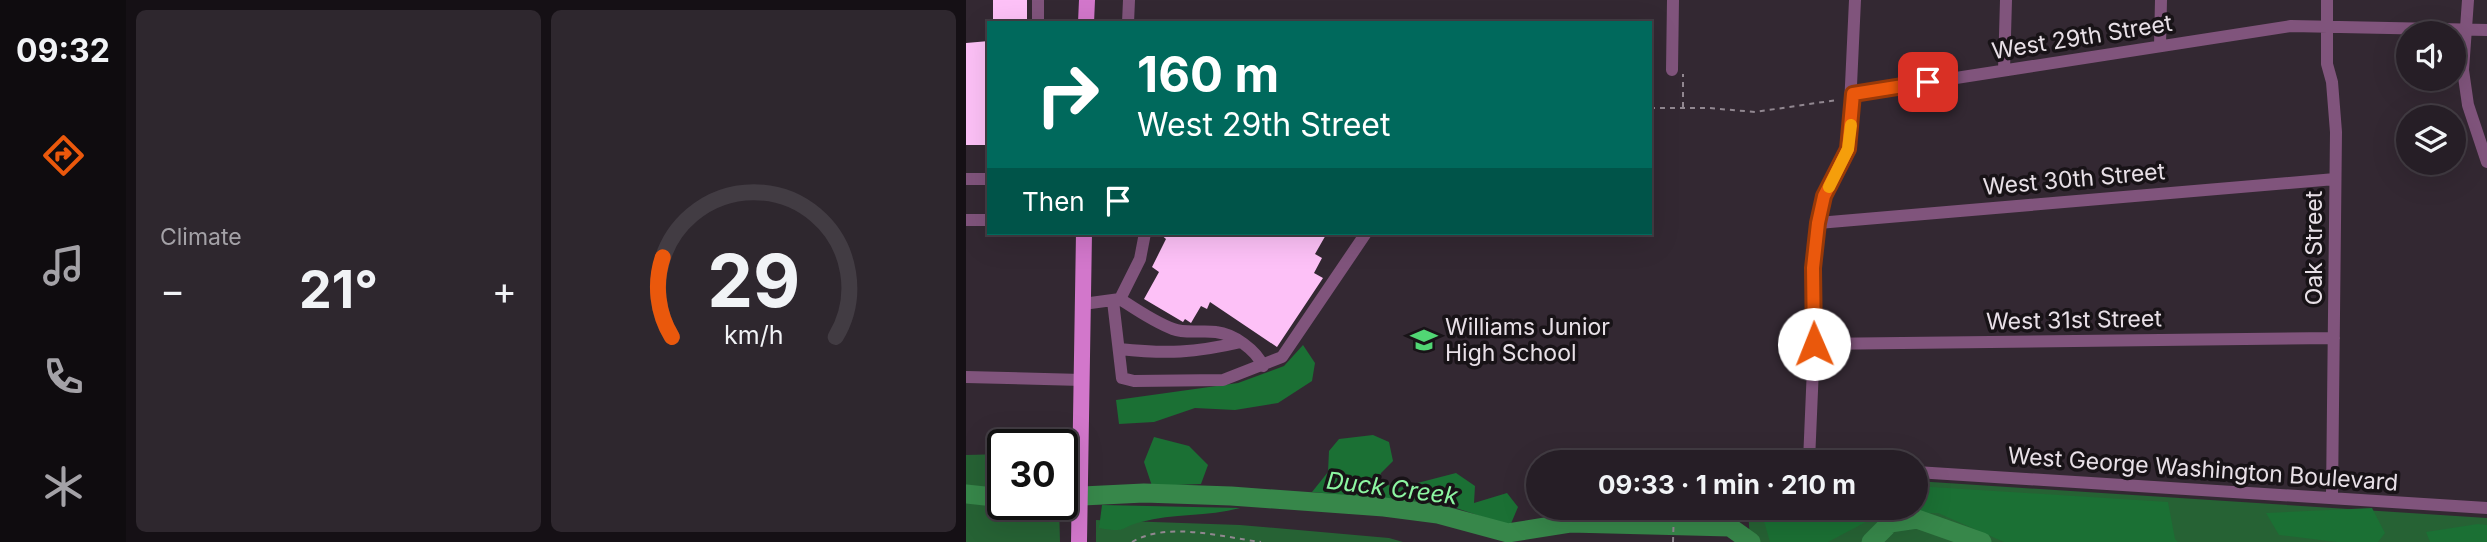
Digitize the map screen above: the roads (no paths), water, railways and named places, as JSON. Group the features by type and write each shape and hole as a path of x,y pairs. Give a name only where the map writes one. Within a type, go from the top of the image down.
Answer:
{"main road":[{"path":"1086,21 1087,0"},
{"path":"1079,536 1084,235"}],"street":[{"path":"1038,0 1038,21"},
{"path":"1128,21 1129,0"},
{"path":"1672,70 1673,0"},
{"path":"1810,450 1813,268 1824,196 1848,149 1853,94 1855,0"},
{"path":"2004,70 2006,0"},
{"path":"2160,46 2161,0"},
{"name":"Oak Street","path":"2327,0 2326,64 2332,82 2336,132 2332,497"},
{"path":"2466,30 2468,0"},
{"name":"West 29th Street","path":"1853,94 2291,26 2396,28"},
{"name":"West 29th Street","path":"2466,30 2487,30"},
{"path":"2466,91 2487,162"},
{"path":"966,179 987,179"},
{"name":"West 30th Street","path":"1818,223 2335,179"},
{"path":"966,220 987,220"},
{"path":"1145,235 1140,259 1116,300 1122,378 1134,382 1223,380 1282,357 1366,235"},
{"path":"1083,304 1116,300 1176,330 1218,332 1241,342 1258,356 1263,366"},
{"name":"West 31st Street","path":"1814,344 2334,338"},
{"path":"1119,349 1169,354 1241,342"},
{"path":"966,377 1082,380"},
{"name":"West George Washington Boulevard","path":"1928,473 2487,508"}],"waterway":[{"name":"Duck Creek","path":"1078,496 1144,493 1231,496 1384,507 1438,514 1508,533 1570,523 1730,527 1751,542"},
{"name":"Duck Creek","path":"966,494 987,496"},
{"name":"Duck Creek","path":"1871,542 1890,523 1917,519 1982,542"}],"place":[{"name":"Williams Junior High School","path":"1424,340"}]}
